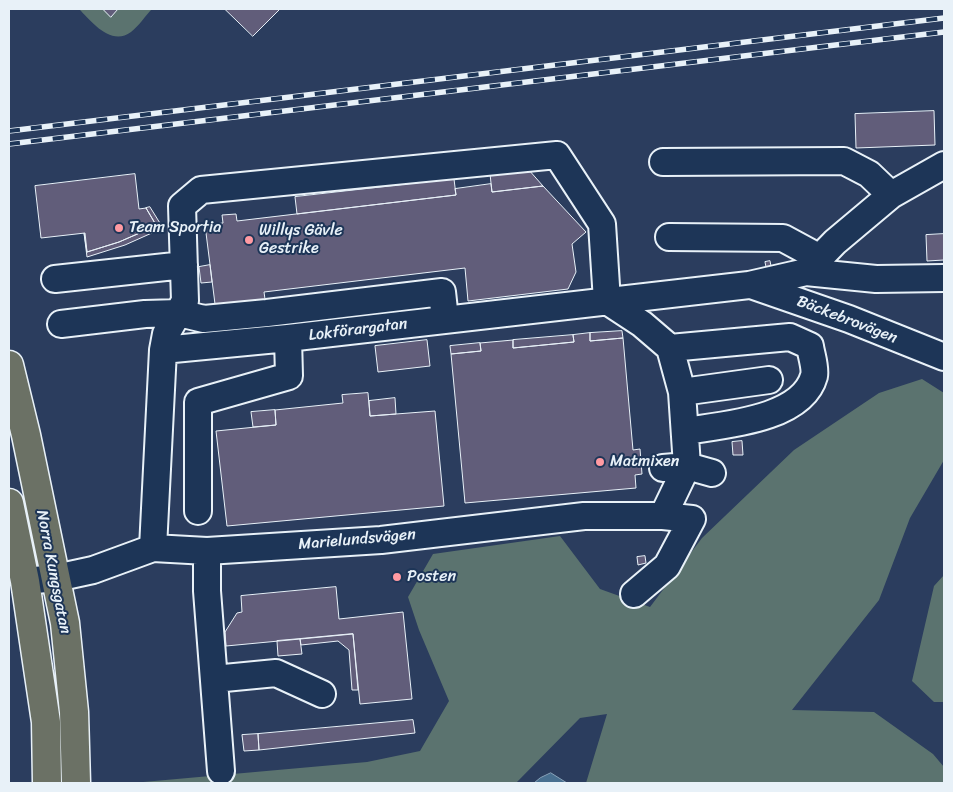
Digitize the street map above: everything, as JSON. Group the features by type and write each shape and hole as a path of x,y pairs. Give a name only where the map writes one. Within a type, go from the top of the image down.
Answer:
{"main road":[{"name":"Norra Kungsgatan","path":"9,365 65,623 74,712 76,783"},
{"name":"Norra Kungsgatan","path":"9,503 25,581 46,722 47,783"}],"street":[{"path":"153,548 163,350 166,334 186,301 182,206 201,190 558,155 602,224 607,301 642,324 670,348 682,392 686,430 662,516"},
{"path":"663,162 844,161 869,174 891,195"},
{"path":"813,265 835,242 891,195 944,165"},
{"path":"669,237 783,238 813,265 876,279 944,278"},
{"path":"55,280 184,265"},
{"name":"Lokförargatan","path":"163,350 288,338 749,285 813,265"},
{"name":"Bäckebrovägen","path":"749,285 849,319 944,357"},
{"path":"61,324 179,312 204,319 442,292 445,319"},
{"path":"670,348 790,337 810,346 814,376 801,398 772,414 754,421 686,430"},
{"path":"198,511 198,402 289,376 288,338"},
{"path":"766,339 772,414"},
{"path":"682,392 769,380"},
{"path":"675,467 712,473"},
{"name":"Marielundsvägen","path":"25,581 56,578 93,570 153,548 207,551 381,540 584,516 662,516 692,519 667,566 634,594"},
{"path":"207,551 207,591 221,771"},
{"path":"214,679 276,674 322,694"}],"green space":[{"path":"79,9 152,9 131,32 124,36 116,36 102,31 95,26"},
{"path":"922,379 944,393 944,460 910,518 879,600 792,710 874,712 933,754 944,767 944,783 586,783 607,714 580,718 516,783 132,783 367,762 420,751 449,701 419,630 408,597 433,554 560,536 600,589 650,607 702,538 794,450 879,393"},
{"path":"944,575 944,702 934,702 912,681 934,586"}],"water":[{"path":"551,773 567,783 534,783 540,778"}],"building":[{"path":"103,9 118,9 111,17"},
{"path":"225,9 280,9 253,36"},
{"path":"934,111 935,145 856,148 855,114"},
{"path":"528,169 543,186 492,192 490,174"},
{"path":"135,174 139,209 146,208 156,225 158,225 119,242 87,252 85,233 41,238 35,186"},
{"path":"454,179 456,195 297,214 295,197"},
{"path":"491,184 492,192 543,186 586,232 572,244 576,272 568,289 468,301 465,268 264,292 265,299 259,306 222,310 215,304 205,225 223,223 222,215 236,214 237,221 456,195 455,189"},
{"path":"150,207 163,228 125,245 87,257 84,233 87,252 119,242 158,225 156,225 146,208"},
{"path":"944,234 944,260 927,261 926,235"},
{"path":"770,261 771,266 766,267 765,262"},
{"path":"210,265 212,282 201,283 199,267"},
{"path":"622,331 623,338 590,341 590,333"},
{"path":"590,333 590,341 623,338 633,450 640,449 642,474 635,475 636,488 465,503 451,354 481,351 480,343 513,340 513,348 574,342 573,335"},
{"path":"573,335 574,342 513,348 513,340"},
{"path":"427,340 430,366 378,372 375,346"},
{"path":"480,343 481,351 451,354 450,346"},
{"path":"368,393 370,416 435,411 444,506 227,526 216,431 276,425 275,410 343,403 342,395"},
{"path":"395,398 396,414 370,416 369,401"},
{"path":"275,410 276,425 253,427 251,412"},
{"path":"742,441 743,455 733,455 732,442"},
{"path":"645,556 646,563 638,565 637,557"},
{"path":"336,587 339,619 403,612 412,699 360,704 353,634 226,646 225,632 237,613 242,612 241,596"},
{"path":"353,634 358,690 352,690 349,650 338,641 301,645 300,639"},
{"path":"300,639 302,654 278,656 277,641"},
{"path":"413,720 415,733 259,750 258,734"},
{"path":"258,734 259,750 244,751 242,735"}],"railway":[{"path":"9,131 944,18"},
{"path":"9,144 944,32"}],"place":[{"name":"Team Sportia","path":"119,228"},
{"name":"Willys Gävle Gestrike","path":"249,240"},
{"name":"Matmixen","path":"600,462"},
{"name":"Posten","path":"397,577"}]}
